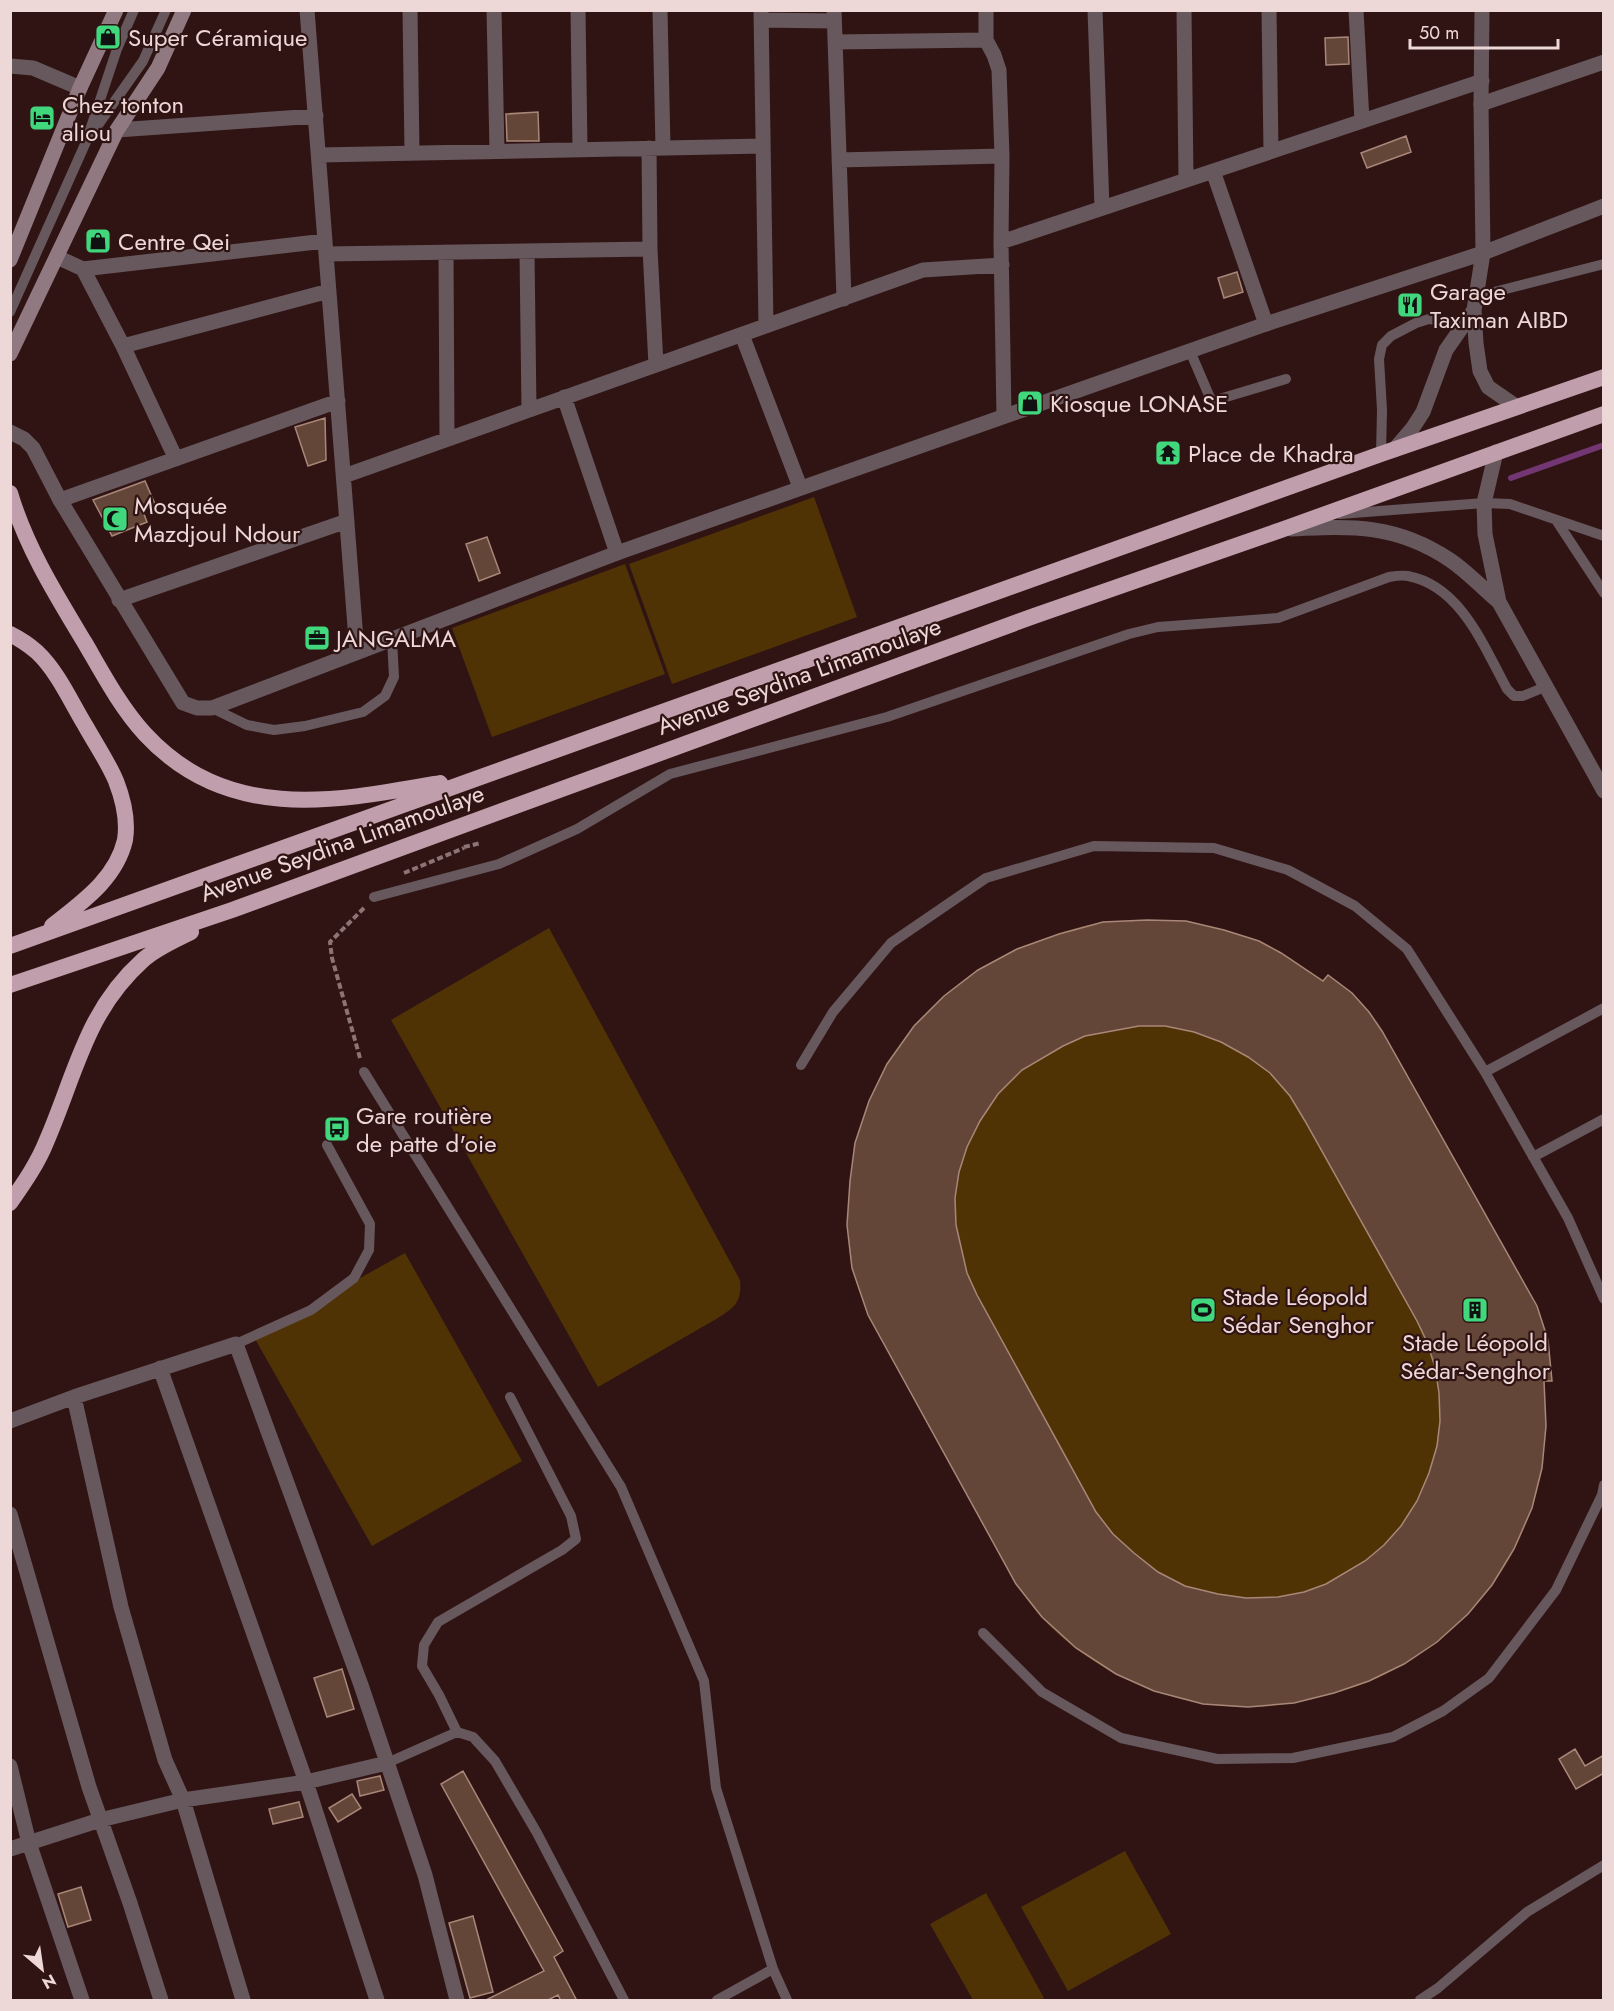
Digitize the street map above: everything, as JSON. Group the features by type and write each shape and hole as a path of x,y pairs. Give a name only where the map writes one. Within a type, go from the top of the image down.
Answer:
{"highway":[{"name":"Avenue Seydina Limamoulaye","path":"10,946 1604,376"},
{"name":"Avenue Seydina Limamoulaye","path":"10,985 232,910 1034,616 1604,414"},
{"path":"10,493 17,517 32,550 116,695 145,734 176,764 205,781 245,795 286,800 330,799 379,794 485,775"},
{"path":"10,634 37,652 53,670 116,781 124,806 126,823 124,840 118,858 107,877 92,894 42,934"},
{"path":"10,1203 30,1175 47,1142 90,1028 107,1001 145,958 232,910"}],"main road":[{"path":"10,260 80,88 116,10"},
{"path":"10,354 117,130 158,68 184,10"}],"street":[{"path":"307,10 357,652"},
{"path":"410,10 412,153"},
{"path":"494,10 497,151"},
{"path":"578,10 580,149"},
{"path":"656,365 650,249 660,10"},
{"path":"986,10 986,40 999,70 1004,416"},
{"path":"1095,10 1102,208"},
{"path":"1184,10 1186,180"},
{"path":"1269,10 1271,151"},
{"path":"1356,10 1362,121"},
{"path":"1482,10 1483,253 1474,310 1480,370 1488,387 1517,407"},
{"path":"766,326 761,15 834,16 844,298"},
{"path":"835,42 986,40"},
{"path":"1481,104 1604,62"},
{"path":"10,66 33,68 80,88"},
{"path":"1001,242 1482,81"},
{"path":"117,130 316,116"},
{"path":"319,155 763,146"},
{"path":"839,160 1002,156"},
{"path":"1213,171 1266,324"},
{"path":"10,432 24,439 33,448 60,500 183,703 197,708 212,708 617,553 1266,324 1483,253 1604,206"},
{"path":"57,257 83,269 326,248 446,252 650,249"},
{"path":"446,252 447,439"},
{"path":"527,252 529,410"},
{"path":"344,476 923,270 1002,265"},
{"path":"83,269 123,346 176,459"},
{"path":"123,346 329,291"},
{"path":"1388,452 1412,429 1424,412 1446,350 1474,310"},
{"path":"742,334 800,488"},
{"path":"564,397 617,553"},
{"path":"60,500 338,401"},
{"path":"1496,452 1484,503 1485,534 1499,602 1604,791"},
{"path":"119,600 347,521"},
{"path":"1281,530 1325,527 1390,531 1419,543 1451,561 1499,602"},
{"path":"10,1421 74,1397 236,1344 361,1685 425,1875 457,2001"},
{"path":"160,1368 306,1782 377,2001"},
{"path":"74,1397 121,1607 165,1760 183,1800 243,2001"},
{"path":"10,1514 100,1820 130,1903 161,2001"},
{"path":"10,1849 100,1820 183,1800 306,1782 387,1763"},
{"path":"10,1766 30,1843 82,2001"}],"lane":[{"path":"10,312 86,142 117,49 134,10"},
{"path":"86,142 143,61 166,10"},
{"path":"1478,293 1490,293 1604,264"},
{"path":"1388,452 1382,410 1379,359 1382,345 1391,336 1416,323 1429,320 1464,324"},
{"path":"1190,351 1211,400 1286,379"},
{"path":"1322,515 1484,503 1510,504 1604,536"},
{"path":"1556,520 1604,593"},
{"path":"374,897 499,864 577,829 670,774 887,717 1129,634 1158,627 1278,618 1389,577 1407,575 1438,588 1450,598 1474,629 1507,689 1514,696 1523,696 1547,686"},
{"path":"212,708 247,724 274,729 306,726 363,712 386,696 394,677 392,639"},
{"path":"801,1065 832,1012 891,943 986,878 1094,846 1214,848 1288,870 1355,906 1407,949 1485,1072 1568,1218 1604,1299"},
{"path":"1485,1072 1604,1008"},
{"path":"364,1072 621,1487 704,1681 716,1788 773,1969 787,2001"},
{"path":"1533,1157 1604,1119"},
{"path":"236,1344 311,1310 354,1278 369,1250 370,1224 327,1145"},
{"path":"457,1732 422,1666 424,1645 438,1622 562,1550 576,1539 571,1516 510,1397"},
{"path":"983,1633 1042,1692 1121,1738 1217,1759 1293,1758 1394,1737 1443,1711 1489,1678 1556,1590 1602,1495 1604,1485"},
{"path":"387,1763 457,1732 472,1737 495,1761 537,1833 624,2001"},
{"path":"1420,2001 1527,1912 1604,1865"},
{"path":"717,2001 773,1969"},
{"path":"1438,1988 1443,2001"}],"path":[{"path":"364,1072 332,958 330,942 374,897"}],"shaded area":[{"path":"814,497 857,617 672,684 629,564"},
{"path":"625,564 665,674 492,737 452,628"},
{"name":"Stade Léopold Sédar Senghor","path":"1186,921 1259,941 1284,954 1323,980 1328,975 1369,1012 1382,1031 1537,1306 1548,1340 1552,1381 1544,1382 1545,1430 1537,1492 1524,1527 1499,1576 1476,1601 1415,1655 1395,1669 1364,1684 1342,1691 1276,1705 1220,1706 1163,1694 1109,1670 1084,1655 1041,1617 1016,1584 868,1315 853,1273 849,1249 849,1195 855,1151 866,1110 884,1072 906,1037 934,1007 966,980 1003,957 1043,939 1104,922"},
{"path":"549,928 740,1280 740,1294 729,1311 598,1387 391,1020"},
{"path":"405,1253 522,1461 372,1546 254,1337"},
{"path":"1125,1851 1171,1934 1068,1991 1021,1907"},
{"path":"986,1893 1044,1998 1041,2000 973,2000 930,1924"}],"building":[{"path":"1348,37 1349,64 1326,65 1325,38"},
{"path":"538,112 539,141 507,141 506,114"},
{"path":"1406,136 1411,152 1367,168 1361,153"},
{"path":"1237,272 1243,292 1224,298 1218,278"},
{"path":"325,418 326,460 308,466 295,427"},
{"path":"145,481 155,504 142,509 147,522 112,536 93,500"},
{"path":"487,537 500,573 479,581 466,544"},
{"name":"Stade Léopold Sédar-Senghor","path":"1186,921 1224,930 1259,941 1323,981 1328,975 1352,993 1382,1031 1537,1306 1548,1340 1552,1381 1544,1381 1546,1426 1542,1468 1532,1508 1514,1549 1492,1585 1468,1614 1437,1642 1404,1664 1369,1681 1334,1693 1294,1703 1248,1707 1203,1704 1154,1691 1116,1674 1076,1648 1042,1617 1016,1584 868,1315 852,1268 847,1225 855,1143 869,1101 887,1064 914,1026 944,996 978,970 1017,949 1103,922","holes":["1139,1026 1165,1026 1194,1032 1221,1042 1248,1057 1270,1073 1290,1096 1417,1321 1435,1367 1440,1421 1437,1446 1417,1501 1401,1526 1365,1561 1326,1584 1304,1592 1278,1597 1246,1598 1185,1586 1158,1572 1113,1534 1096,1512 967,1273 956,1225 955,1198 959,1172 967,1147 980,1121 998,1094 1022,1070 1085,1036"]},
{"path":"342,1669 354,1709 327,1717 314,1678"},
{"path":"1575,1749 1585,1766 1604,1755 1604,1773 1576,1789 1559,1759"},
{"path":"463,1771 563,1951 554,1957 576,1999 573,2001 561,2001 558,1995 546,2001 484,2001 544,1971 441,1784"},
{"path":"380,1776 384,1790 360,1796 357,1781"},
{"path":"352,1794 361,1808 338,1822 329,1808"},
{"path":"299,1802 303,1817 273,1824 269,1809"},
{"path":"81,1887 91,1920 68,1927 58,1894"},
{"path":"473,1916 493,1992 470,1998 449,1923"}],"waterway":[{"path":"1511,478 1604,445"}],"place":[{"name":"Super Céramique","path":"108,37"},
{"name":"Chez tonton aliou","path":"42,118"},
{"name":"Centre Qei","path":"98,241"},
{"name":"Garage Taximan AIBD","path":"1410,305"},
{"name":"Kiosque LONASE","path":"1030,403"},
{"name":"Place de Khadra","path":"1168,453"},
{"name":"Mosquée Mazdjoul Ndour","path":"115,519"},
{"name":"JANGALMA","path":"317,638"},
{"name":"Gare routière de patte d'oie","path":"337,1129"},
{"name":"Stade Léopold Sédar Senghor","path":"1203,1310"},
{"name":"Stade Léopold Sédar-Senghor","path":"1475,1310"}]}
